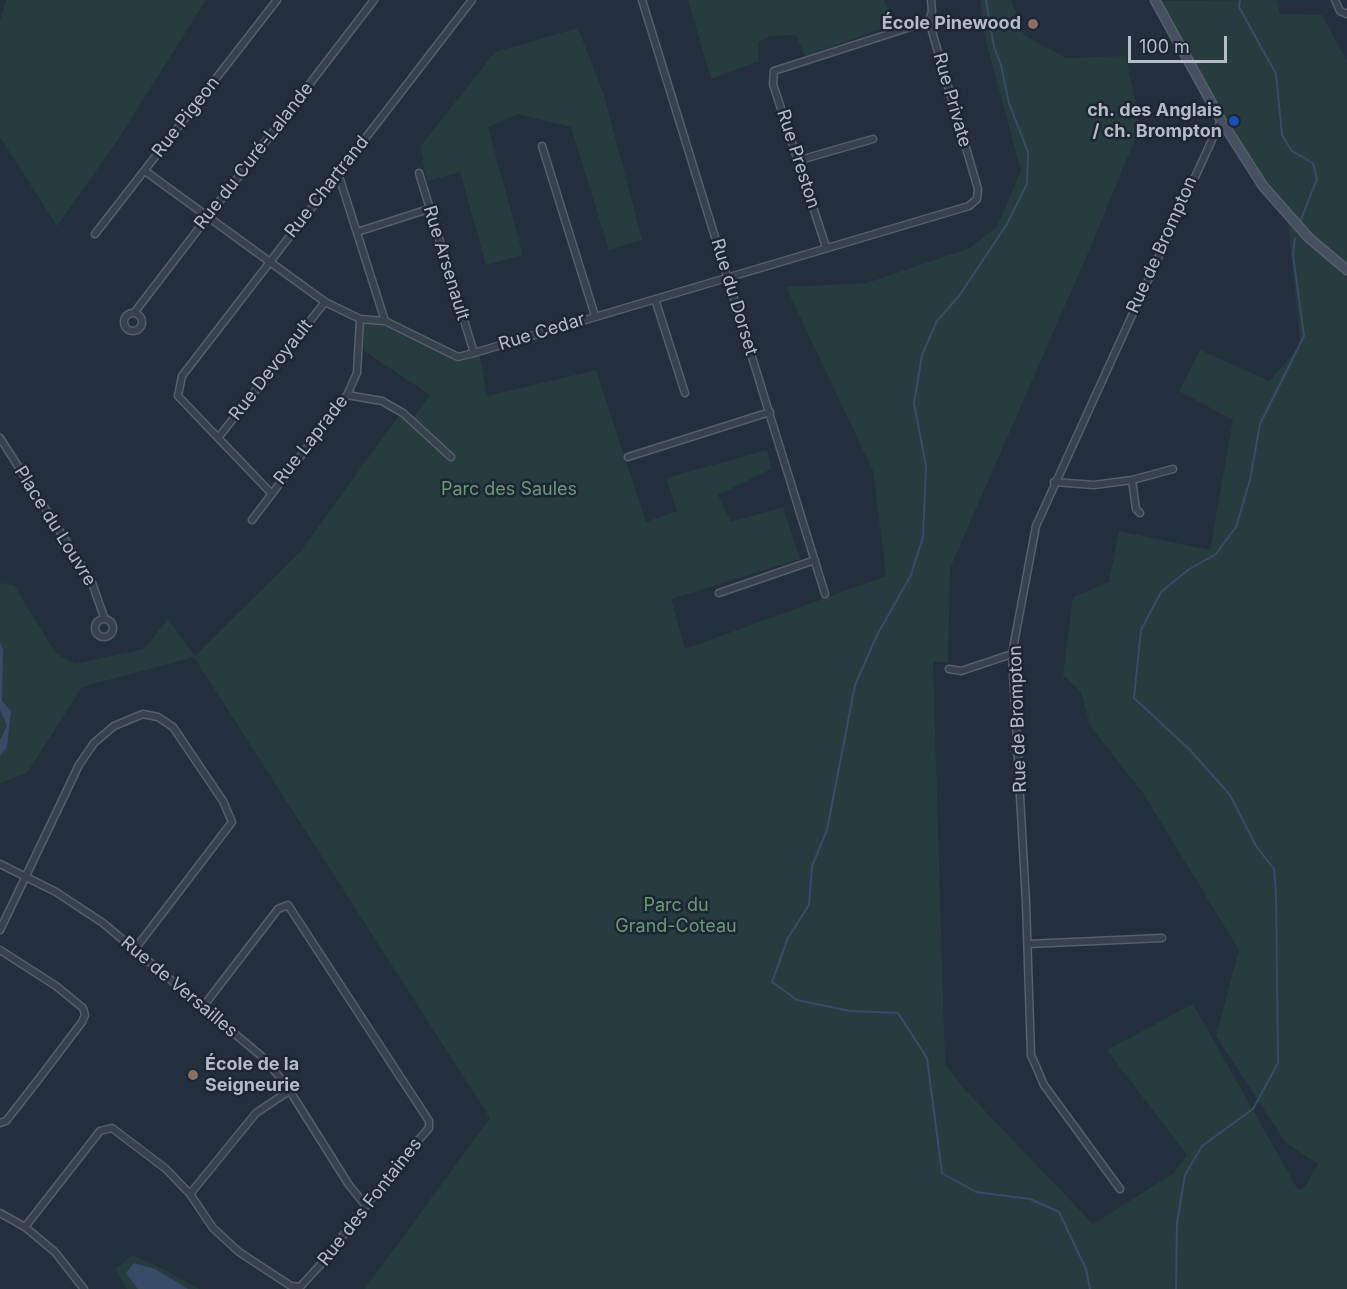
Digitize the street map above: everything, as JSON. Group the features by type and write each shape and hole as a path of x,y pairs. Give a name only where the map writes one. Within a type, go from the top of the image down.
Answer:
{"street":[{"name":"Rue Pigeon","path":"95,234 277,0"},
{"name":"Rue du Curé-Lalande","path":"134,313 374,0"},
{"name":"Rue Chartrand","path":"218,438 178,396 182,376 472,0"},
{"name":"Rue du Dorset","path":"642,0 825,594"},
{"name":"Rue Private","path":"931,0 929,21 978,189 977,199"},
{"path":"1155,0 1221,120 1269,194 1321,251 1347,270"},
{"path":"1335,0 1340,11 1347,14"},
{"name":"Rue Preston","path":"826,247 800,160 773,84 774,71 929,21"},
{"name":"Rue de Brompton","path":"1120,1189 1044,1085 1031,1054 1028,944 1012,654 1032,540 1054,482 1221,120"},
{"path":"800,160 873,139"},
{"path":"542,146 595,316"},
{"name":"Rue Cedar","path":"145,171 268,263 325,302 360,320 385,321 458,357 969,206 977,199"},
{"path":"338,172 385,321"},
{"name":"Rue Arsenault","path":"419,173 474,353"},
{"path":"357,232 429,209"},
{"path":"655,299 685,393"},
{"name":"Rue Devoyault","path":"218,438 325,302"},
{"name":"Rue Laprade","path":"252,520 270,492 347,394 357,373 360,320"},
{"path":"347,394 382,401 402,413 451,457"},
{"path":"628,457 770,412"},
{"name":"Place du Louvre","path":"0,438 91,580 104,618"},
{"path":"218,438 270,492"},
{"path":"1054,482 1094,485 1132,480 1173,469"},
{"path":"1132,480 1136,508 1140,513"},
{"path":"719,593 815,560"},
{"path":"949,669 961,671 1012,654"},
{"path":"0,930 27,877 66,788 94,743 125,719 143,714 165,720 173,727 223,801 232,822 135,949"},
{"name":"Rue de Versailles","path":"0,864 82,909 135,949 266,1060 289,1091 349,1185 366,1206"},
{"name":"Rue des Fontaines","path":"25,1227 100,1131 112,1128 161,1165 190,1194 213,1228 239,1252 291,1286 300,1287 306,1283 429,1128 429,1121 288,905 278,909 202,1008"},
{"path":"1028,944 1162,938"},
{"path":"0,950 56,986 82,1008 84,1015 82,1022 38,1080 6,1120 0,1123"},
{"path":"190,1194 256,1113 289,1091"},
{"path":"0,1213 25,1227 56,1252 84,1289"}],"green space":[{"path":"6,0 206,0 115,144 57,226 0,137 0,21"},
{"path":"688,0 884,0 894,24 805,56 796,35 770,36 758,42 759,61 711,79"},
{"path":"980,0 1011,0 1024,35 1066,58 1126,56 1140,127 1091,246 950,568 948,663 933,661 945,1064 965,1090 1093,1224 1174,1173 1187,1155 1107,1050 1193,1004 1298,1190 1305,1187 1318,1164 1286,1143 1216,1036 1239,950 1143,793 1091,727 1081,692 1063,675 1073,597 1109,582 1119,531 1210,550 1233,420 1179,391 1200,350 1269,381 1301,346 1287,216 1226,124 1160,1 1277,0 1280,14 1322,15 1347,61 1347,1289 365,1289 490,1118 194,657 82,687 27,773 0,783 0,583 14,585 56,654 75,664 144,649 168,619 195,656 300,552 400,414 413,418 430,395 364,351 363,319 382,325 461,362 479,352 487,396 596,370 646,522 677,511 666,478 767,450 771,469 718,495 731,522 783,507 800,559 671,599 685,649 886,576 873,471 786,287 867,283 970,248 997,227 1021,171 983,30"},
{"path":"578,28 604,95 642,240 609,250 571,127 518,114 488,127 523,255 486,265 460,172 427,181 420,147 495,52"},
{"path":"132,1255 199,1289 127,1289 115,1269"}],"water":[{"path":"0,642 3,649 2,701 11,711 7,747 0,756 0,740 7,726 0,709"},
{"path":"134,1263 155,1269 188,1289 138,1289 126,1273"}],"waterway":[{"path":"986,0 994,47 1001,65 1009,103 1028,152 1027,184 1007,224 959,296 937,321 922,355 914,403 926,466 923,537 911,575 877,635 855,685 827,830 812,866 809,905 788,938 772,982 797,1000 850,1011 898,1013 927,1058 942,1173 976,1192 1030,1199 1059,1212 1086,1269 1090,1289"},
{"path":"1240,0 1239,7 1276,74 1282,135 1292,151 1313,163 1317,179 1300,222"},
{"path":"1176,1289 1177,1223 1185,1175 1202,1146 1253,1109 1278,1063 1276,893 1274,869 1256,846 1230,795 1190,750 1134,698 1141,630 1161,592 1188,570 1216,554 1236,527 1250,480 1260,424 1304,336 1293,254 1295,238"}],"place":[{"name":"École Pinewood","path":"1033,24"},
{"name":"ch. des Anglais / ch. Brompton","path":"1234,121"},
{"name":"École de la Seigneurie","path":"193,1075"}],"park label":[{"name":"Parc des Saules","path":"509,490"},
{"name":"Parc du Grand-Coteau","path":"676,916"}]}
